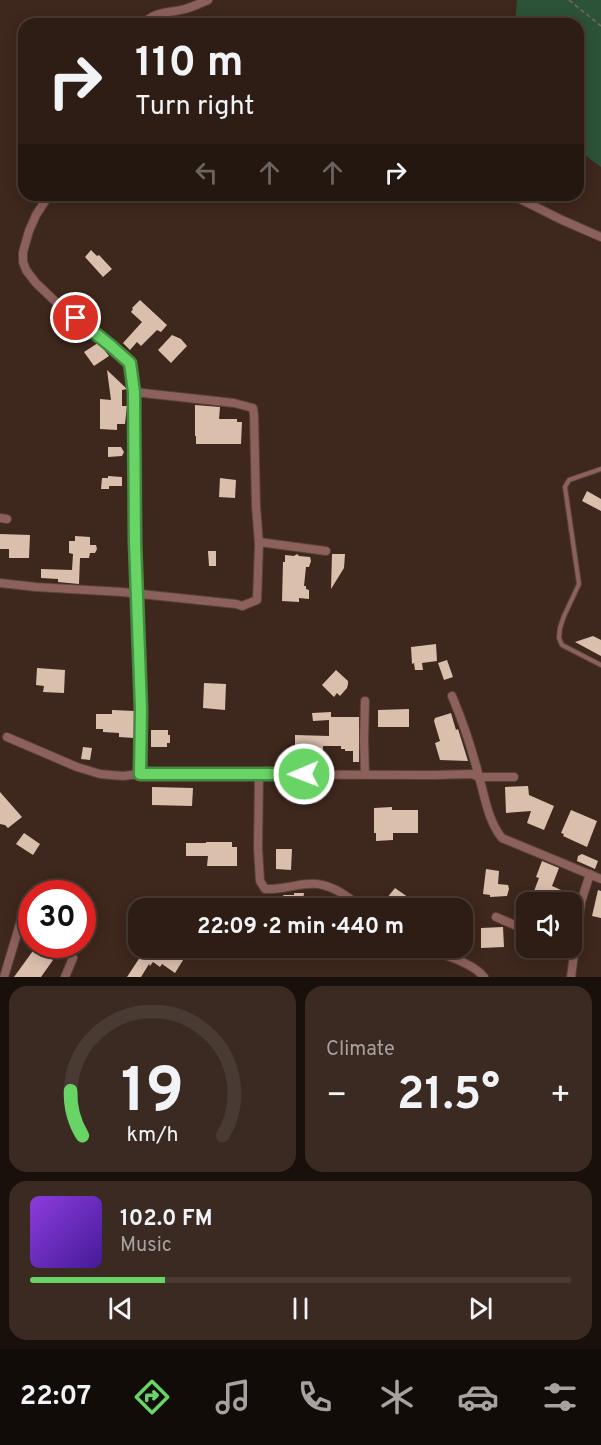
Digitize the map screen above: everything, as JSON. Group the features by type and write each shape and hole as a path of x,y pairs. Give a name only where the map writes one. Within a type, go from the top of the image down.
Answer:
{"street":[{"path":"150,18 208,0"},
{"path":"45,201 29,231 23,252 26,270 36,283 59,304 130,363 134,392 135,542 141,709 140,774"},
{"path":"524,201 601,237"},
{"path":"0,583 36,588 122,592 242,606 257,600 259,542 253,408 234,403 134,392"},
{"path":"259,542 326,551"},
{"path":"452,696 470,744 490,816 502,838 601,879"},
{"path":"364,774 365,701"},
{"path":"7,737 77,767 100,774 123,776 140,774 472,774 479,777 514,777"},
{"path":"259,775 258,848 260,881 264,889 272,890 310,883 326,885 348,898"},
{"path":"582,899 590,874"},
{"path":"496,917 516,926"},
{"path":"4,977 18,930"},
{"path":"64,977 73,958"},
{"path":"451,958 472,966 484,977"},
{"path":"572,977 574,958"}],"lane":[{"path":"601,469 568,480 565,487 579,584 564,616 559,638 562,645 601,666"}],"path":[{"path":"569,0 601,26"}],"green space":[{"path":"517,0 601,0 601,167 584,154 584,18 516,18"}],"building":[{"path":"91,250 112,269 103,277 85,257"},
{"path":"140,300 167,325 161,332 157,330 141,346 137,342 130,350 123,343 142,322 131,312"},
{"path":"172,335 181,339 187,346 171,363 158,350"},
{"path":"98,343 109,356 94,366 84,352"},
{"path":"107,370 127,389 122,390 122,406 127,406 125,424 117,424 117,430 100,429 100,399 111,400"},
{"path":"195,405 220,407 219,419 237,419 237,422 242,422 241,444 196,444"},
{"path":"108,447 121,447 124,452 122,456 108,457"},
{"path":"108,476 122,477 122,486 109,486 109,489 101,489 102,478 108,478"},
{"path":"220,478 236,480 235,498 219,497"},
{"path":"587,491 601,499 601,511 582,501"},
{"path":"0,534 30,535 29,558 9,558 9,549 0,549"},
{"path":"75,536 90,537 90,545 96,545 97,549 95,553 90,553 89,558 80,558 79,584 41,578 41,569 72,570 73,554 69,553 69,541 75,541"},
{"path":"208,551 216,551 216,566 209,566"},
{"path":"297,554 310,557 309,567 306,567 304,586 309,590 309,599 299,598 299,602 282,601 285,555"},
{"path":"332,554 345,554 344,568 331,589"},
{"path":"593,636 601,640 601,656 575,642"},
{"path":"436,644 437,661 422,663 423,670 415,670 414,663 412,664 411,647"},
{"path":"447,660 453,677 444,680 438,663"},
{"path":"37,668 65,670 64,693 43,692 44,686 36,685"},
{"path":"336,670 348,681 348,684 340,696 337,693 334,697 322,685"},
{"path":"204,683 226,684 225,710 203,708"},
{"path":"409,709 409,727 378,727 378,710"},
{"path":"112,710 135,711 134,738 119,737 119,733 96,729 96,714 112,714"},
{"path":"331,712 331,717 359,717 359,762 353,762 353,751 345,751 341,749 341,746 323,746 323,760 295,763 295,735 329,736 329,720 313,721 312,713"},
{"path":"451,713 468,761 440,760 435,743 440,741 434,721 435,718"},
{"path":"151,730 168,730 170,743 167,743 167,747 151,747"},
{"path":"83,747 92,748 90,760 81,759"},
{"path":"528,786 529,795 554,806 544,830 527,823 531,811 506,813 505,787"},
{"path":"152,787 193,788 192,806 152,805"},
{"path":"0,792 22,817 8,828 0,824"},
{"path":"392,807 392,810 418,810 418,833 393,833 393,840 376,841 374,808"},
{"path":"571,810 597,821 587,847 561,833"},
{"path":"24,833 40,844 33,855 16,844"},
{"path":"232,842 232,847 237,847 237,866 207,866 208,856 186,856 186,843"},
{"path":"276,849 292,849 291,870 276,869"},
{"path":"582,854 598,861 595,869 577,861 578,856"},
{"path":"542,861 559,868 552,886 566,892 534,892 539,878 536,877"},
{"path":"486,869 499,871 498,884 508,885 507,896 490,897 490,895 483,894"},
{"path":"395,888 409,898 387,898"},
{"path":"598,890 601,891 601,918 592,916"},
{"path":"294,893 304,893 303,898 280,898 284,895 294,895"},
{"path":"503,927 504,947 481,948 481,928"},
{"path":"28,958 53,960 41,977 14,977"},
{"path":"139,958 184,958 175,973 162,964 160,967 153,962 150,966 149,964 141,977 127,977"}],"route":[{"path":"76,318 130,363 134,392 135,542 141,709 140,774 304,774"}]}
